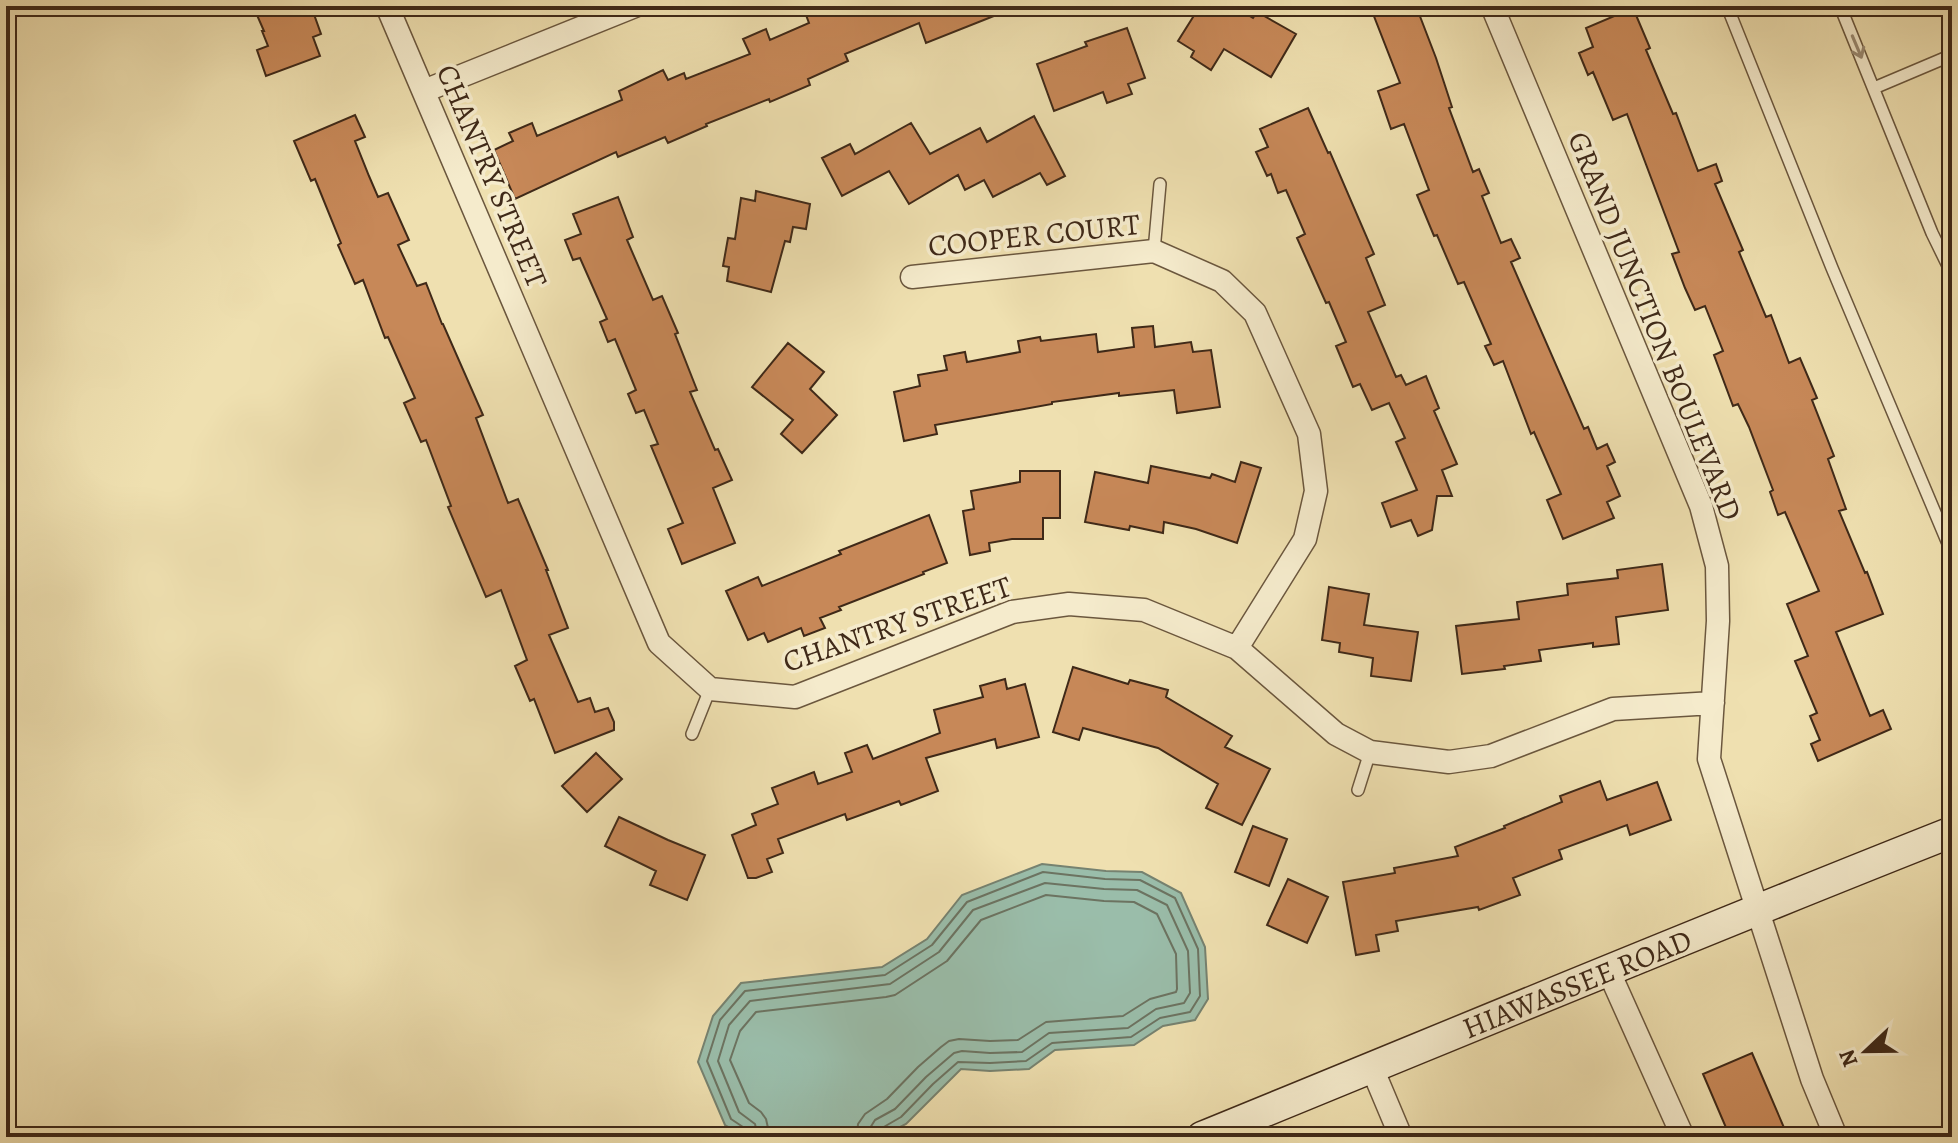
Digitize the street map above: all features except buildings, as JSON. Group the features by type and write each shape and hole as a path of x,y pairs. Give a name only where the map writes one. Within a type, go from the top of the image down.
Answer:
{"main road":[{"name":"HIAWASSEE ROAD","path":"1202,1137 1952,832"}],"street":[{"name":"CHANTRY STREET","path":"387,6 659,643 710,689 795,697 1012,612 1069,604 1144,610 1237,648 1336,734 1370,752 1449,762 1491,756 1613,709 1713,703"},
{"path":"424,91 635,6"},
{"name":"GRAND JUNCTION BOULEVARD","path":"1492,6 1701,506 1717,566 1718,621 1709,759 1812,1079 1836,1137"},
{"name":"COOPER COURT","path":"912,277 1154,251 1222,281 1255,313 1309,434 1316,491 1305,539 1237,648"},
{"path":"1609,972 1683,1137"},
{"path":"1372,1068 1401,1137"}],"lane":[{"path":"1727,6 1832,268 1952,553"},
{"path":"1840,6 1932,233 1952,274"},
{"path":"1874,88 1952,55"},
{"path":"1154,251 1160,184"},
{"path":"692,734 710,689"},
{"path":"1358,790 1370,752"}],"water":[{"path":"1042,864 1142,872 1181,893 1205,947 1208,999 1195,1020 1163,1026 1134,1045 1055,1050 1029,1069 961,1069 906,1124 881,1137 746,1137 725,1125 698,1062 713,1016 741,983 882,967 927,939 962,895"}]}
